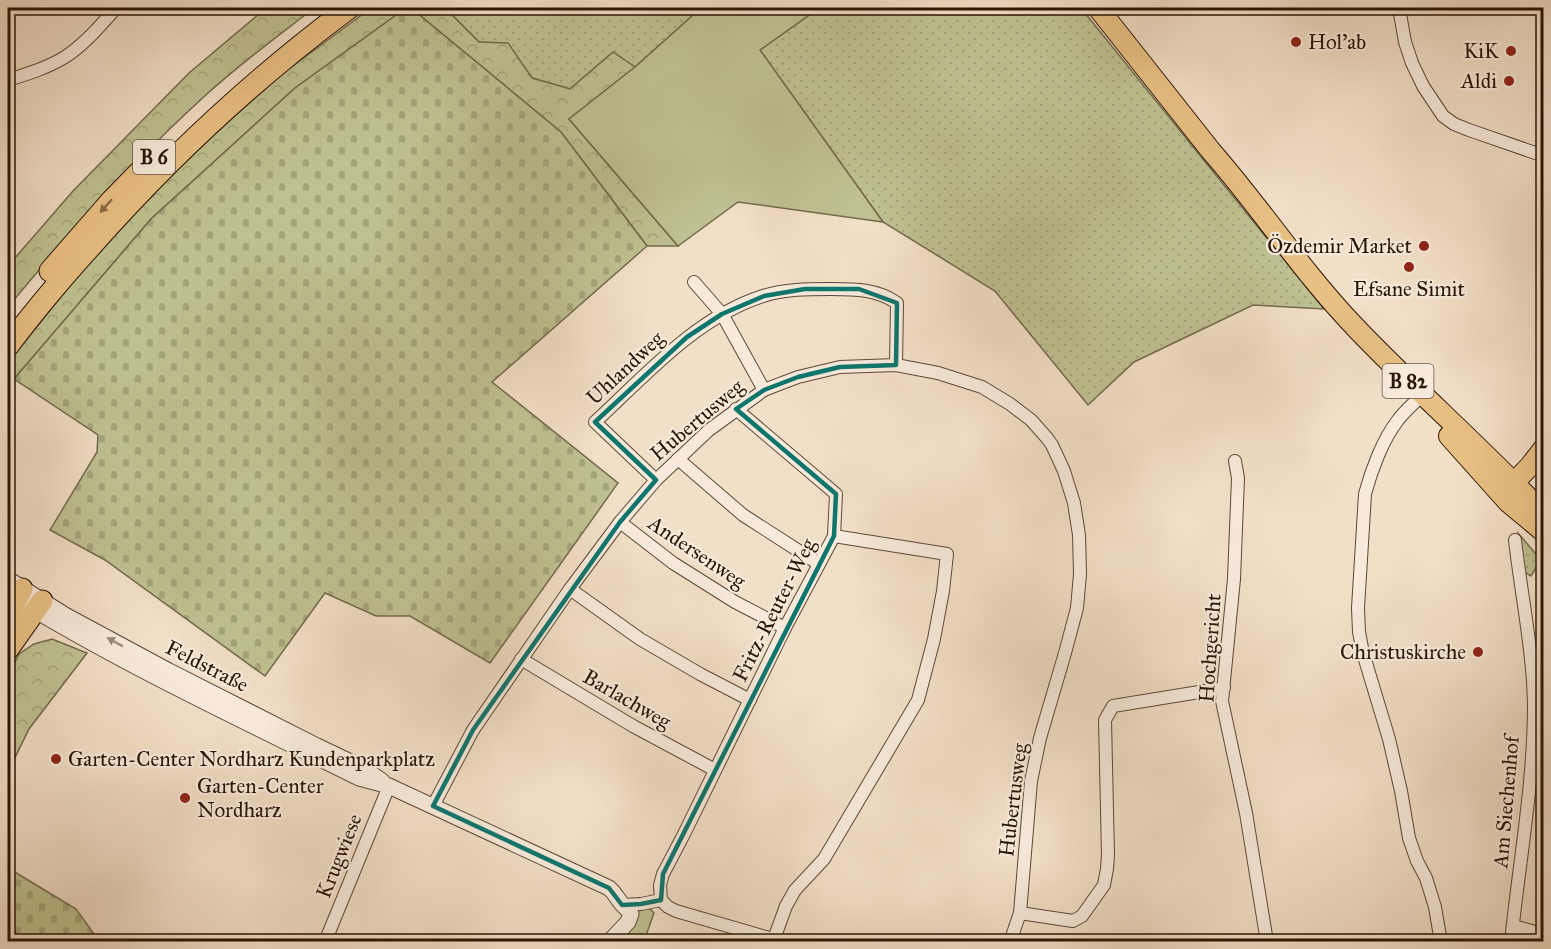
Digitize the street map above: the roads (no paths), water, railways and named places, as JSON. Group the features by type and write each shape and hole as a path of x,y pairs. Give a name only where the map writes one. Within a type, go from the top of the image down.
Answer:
{"highway":[{"name":"B 6","path":"8,323 70,246 168,143 245,73 327,8"},
{"name":"B 6","path":"8,346 61,280 200,132 254,83 350,8"},
{"path":"8,623 13,590"},
{"path":"8,649 39,606"}],"main road":[{"name":"B 82","path":"1098,8 1332,308 1418,399 1534,515 1544,532"},
{"name":"B 82","path":"1211,152 1354,326 1422,395 1511,492"},
{"path":"1511,492 1537,467 1544,448"}],"street":[{"path":"8,80 32,73 66,57 98,29 116,8"},
{"path":"1399,8 1405,42 1412,63 1423,86 1443,116 1468,130 1544,156"},
{"path":"694,282 722,314 764,390"},
{"name":"Uhlandweg","path":"656,480 595,422 687,338 722,314 764,296 805,289 859,289 887,296 897,303 896,365"},
{"name":"Hubertusweg","path":"433,806 473,730 570,589 620,522 656,480 709,430 764,390 798,376 840,367 896,365 938,372 982,387 1010,404 1031,420 1052,445 1064,471 1074,503 1080,545 1077,608 1040,738 1033,771 1020,913 1010,942"},
{"path":"1418,399 1397,420 1368,480 1365,494 1358,608 1359,632 1363,653 1389,739 1409,838 1426,878 1435,907 1441,942"},
{"path":"736,409 836,494 834,536"},
{"path":"678,459 743,514 819,564"},
{"name":"Hochgericht","path":"1235,461 1238,478 1234,579 1222,701 1246,813 1267,942"},
{"name":"Andersenweg","path":"620,522 673,563 735,602 785,628"},
{"name":"Fritz-Reuter-Weg","path":"661,900 660,885 663,874 785,628 834,536 947,554 934,639 918,700 824,859 795,890 786,906 779,940"},
{"name":"Am Siechenhof","path":"1511,942 1530,780 1534,704 1515,540"},
{"path":"570,589 640,639 750,700"},
{"name":"Feldstraße","path":"13,590 63,621 363,768 389,786 609,888 622,905"},
{"name":"Barlachweg","path":"521,659 633,726 715,770"},
{"path":"1531,666 1544,661"},
{"path":"1020,913 1073,921 1082,916 1104,885 1108,855 1105,720 1113,706 1224,688"},
{"name":"Krugwiese","path":"326,942 389,786"},
{"path":"610,940 622,905 661,900 676,911 779,940"},
{"path":"1513,926 1532,931 1544,941"}],"place":[{"name":"Hol'ab","path":"1296,42"},
{"name":"KiK","path":"1511,51"},
{"name":"Aldi","path":"1509,81"},
{"name":"Özdemir Market","path":"1424,246"},
{"name":"Efsane Simit","path":"1409,267"},
{"name":"Christuskirche","path":"1478,652"},
{"name":"Garten-Center Nordharz Kundenparkplatz","path":"56,759"},
{"name":"Garten-Center Nordharz","path":"185,798"}]}
